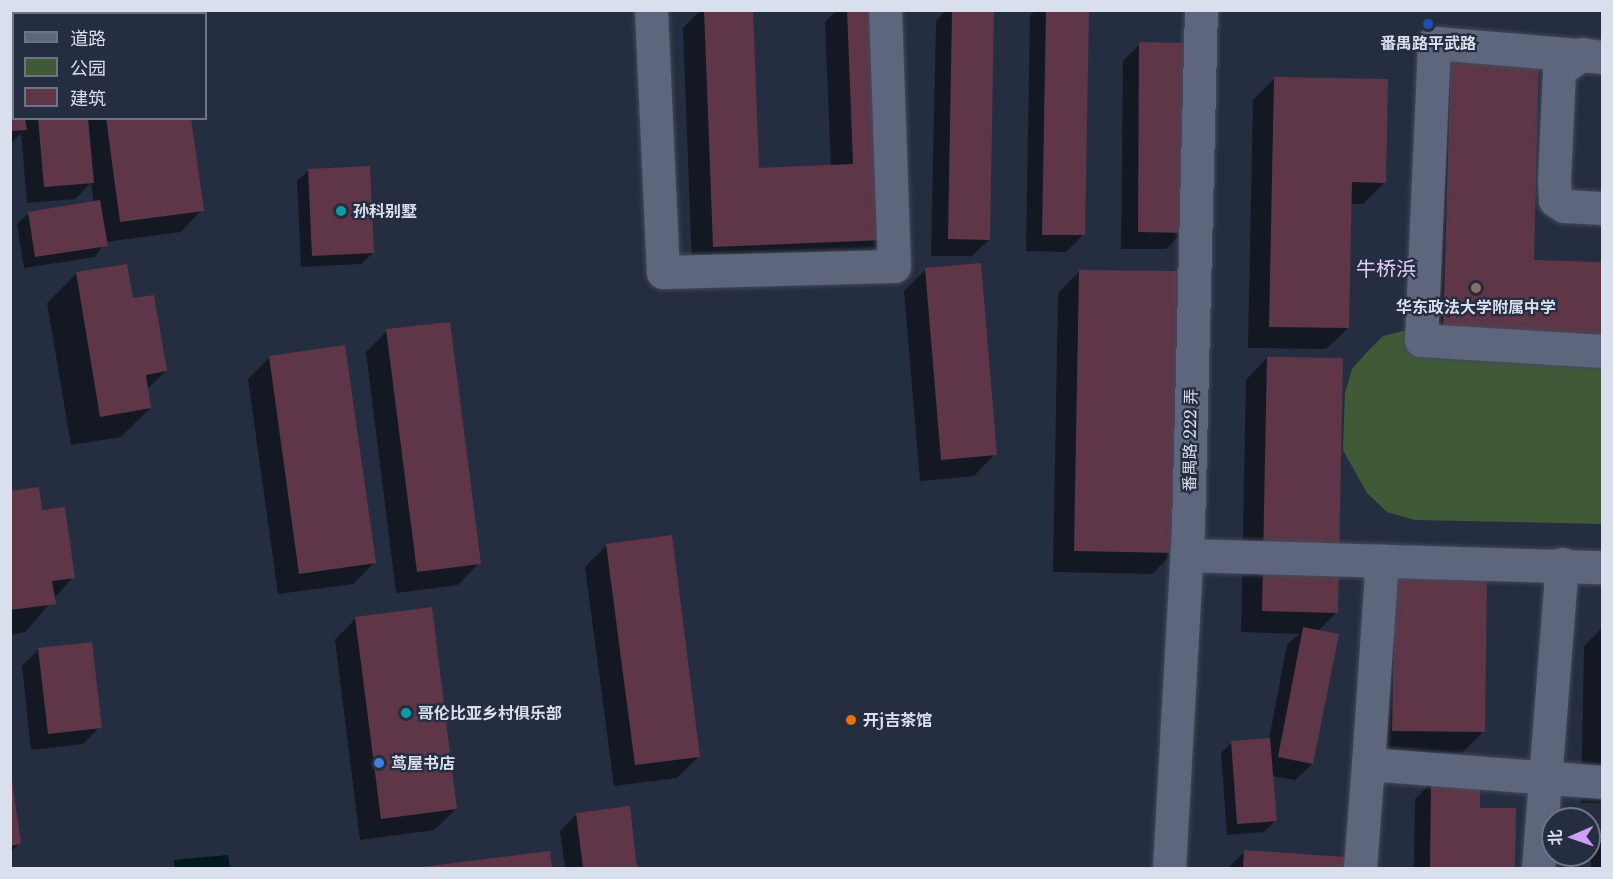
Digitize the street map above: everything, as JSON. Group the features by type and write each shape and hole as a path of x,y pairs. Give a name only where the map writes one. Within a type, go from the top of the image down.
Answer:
{"street":[{"path":"651,10 663,272 894,266 885,10"},
{"name":"番禺路 222 弄","path":"1169,868 1186,555 1201,10"},
{"path":"1592,56 1434,43 1421,340 1602,351"},
{"path":"1592,56 1559,70 1555,200 1564,206 1602,208"},
{"path":"1186,555 1562,564 1602,567"},
{"path":"1360,868 1382,560"},
{"path":"1538,868 1562,564"},
{"path":"1368,764 1602,782"}],"green space":[{"path":"1411,329 1602,335 1602,524 1415,520 1387,512 1367,493 1343,450 1345,393 1352,369 1383,336"}],"shaded area":[{"path":"228,855 230,868 175,868 174,860"}],"building":[{"path":"704,10 753,10 759,168 853,164 847,10 875,10 884,240 713,247"},
{"path":"952,10 994,10 990,240 948,239"},
{"path":"1046,10 1089,10 1085,235 1042,235"},
{"path":"1139,42 1186,43 1184,233 1138,232"},
{"path":"1451,52 1539,54 1534,260 1602,262 1602,336 1443,331"},
{"path":"1274,77 1388,79 1386,183 1352,182 1349,328 1269,327"},
{"path":"12,101 12,120 25,120 27,130 10,131"},
{"path":"38,120 88,120 94,183 44,187"},
{"path":"106,120 191,120 204,211 120,222"},
{"name":"孙科别墅","path":"370,166 374,253 312,256 308,169"},
{"path":"100,200 108,246 35,257 28,212"},
{"path":"981,263 997,455 941,460 925,268"},
{"path":"127,264 133,298 154,295 167,371 146,375 151,408 100,417 76,272"},
{"path":"1079,270 1180,271 1175,553 1074,551"},
{"path":"450,322 481,564 417,572 386,329"},
{"path":"345,345 376,563 299,574 269,356"},
{"path":"1267,357 1343,358 1338,613 1262,611"},
{"path":"39,487 42,510 65,507 75,578 52,581 56,604 10,610 10,491"},
{"path":"672,535 700,757 635,765 606,544"},
{"path":"1395,572 1487,573 1485,732 1392,731"},
{"name":"哥伦比亚乡村俱乐部","path":"432,607 457,809 381,819 355,617"},
{"path":"1303,627 1339,634 1313,764 1278,757"},
{"path":"92,642 102,728 48,734 38,648"},
{"path":"1270,738 1277,821 1237,824 1231,741"},
{"path":"10,766 21,844 10,846"},
{"path":"1431,780 1480,781 1480,808 1516,808 1515,868 1430,868"},
{"path":"630,806 637,868 583,868 576,813"},
{"path":"1244,850 1375,859 1374,868 1243,868"},
{"path":"550,851 552,868 422,867"}],"place":[{"name":"番禺路平武路","path":"1428,24"},
{"name":"孙科别墅","path":"341,211"},
{"name":"华东政法大学附属中学","path":"1476,288"},
{"name":"哥伦比亚乡村俱乐部","path":"406,713"},
{"name":"开j吉茶馆","path":"851,720"},
{"name":"茑屋书店","path":"379,763"}],"district":[{"name":"牛桥浜","path":"1386,269"}]}
